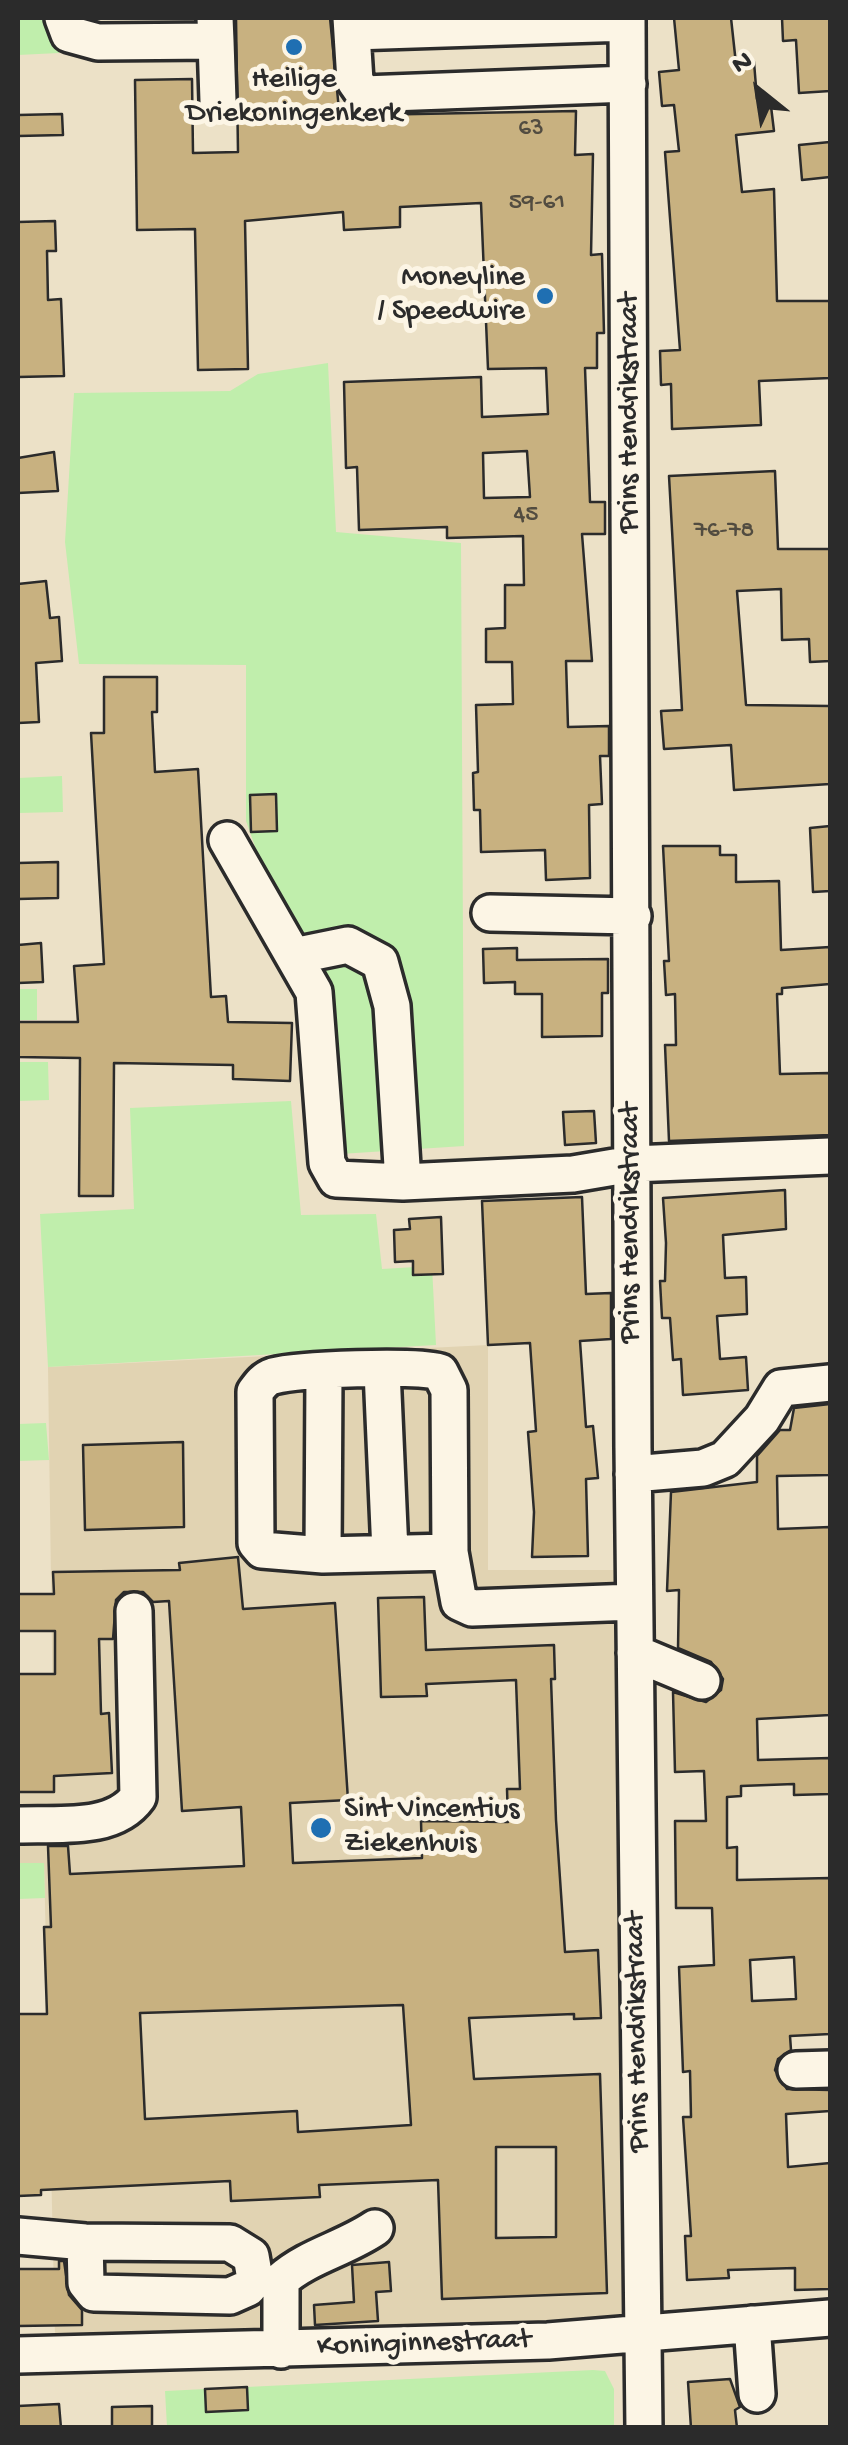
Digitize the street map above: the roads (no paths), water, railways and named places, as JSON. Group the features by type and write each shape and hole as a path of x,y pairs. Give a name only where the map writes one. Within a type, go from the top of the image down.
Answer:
{"street":[{"path":"63,18 69,34 80,39 215,29 218,101"},
{"path":"627,20 352,25 354,80 364,94 628,84"},
{"name":"Prins Hendrikstraat","path":"627,20 633,1474 644,2428"},
{"path":"228,840 314,992 327,1163 336,1179 350,1183 403,1182 574,1174 632,1164 830,1156"},
{"path":"490,913 633,916"},
{"path":"294,956 348,945 380,962 392,1006 403,1182"},
{"path":"450,1552 272,1554 256,1543 256,1392 272,1376 433,1370 448,1382 450,1552 459,1602 472,1608 634,1602"},
{"path":"382,1371 390,1552"},
{"path":"322,1555 324,1373"},
{"path":"633,1474 716,1464 762,1419 781,1388 830,1383"},
{"path":"18,1825 109,1820 128,1812 138,1797 134,1611"},
{"path":"635,1652 702,1681"},
{"path":"84,2242 86,2283 99,2294 230,2296 347,2247 374,2228"},
{"path":"18,2236 84,2242 230,2243 250,2256 268,2279 281,2350"},
{"name":"Koninginnestraat","path":"18,2355 548,2341 830,2318"},
{"path":"752,2324 757,2394"}],"place":[{"name":"Heilige Driekoningenkerk","path":"294,47"},
{"name":"Moneyline / Speedwire","path":"545,296"},
{"name":"Sint Vincentius Ziekenhuis","path":"321,1828"}]}
